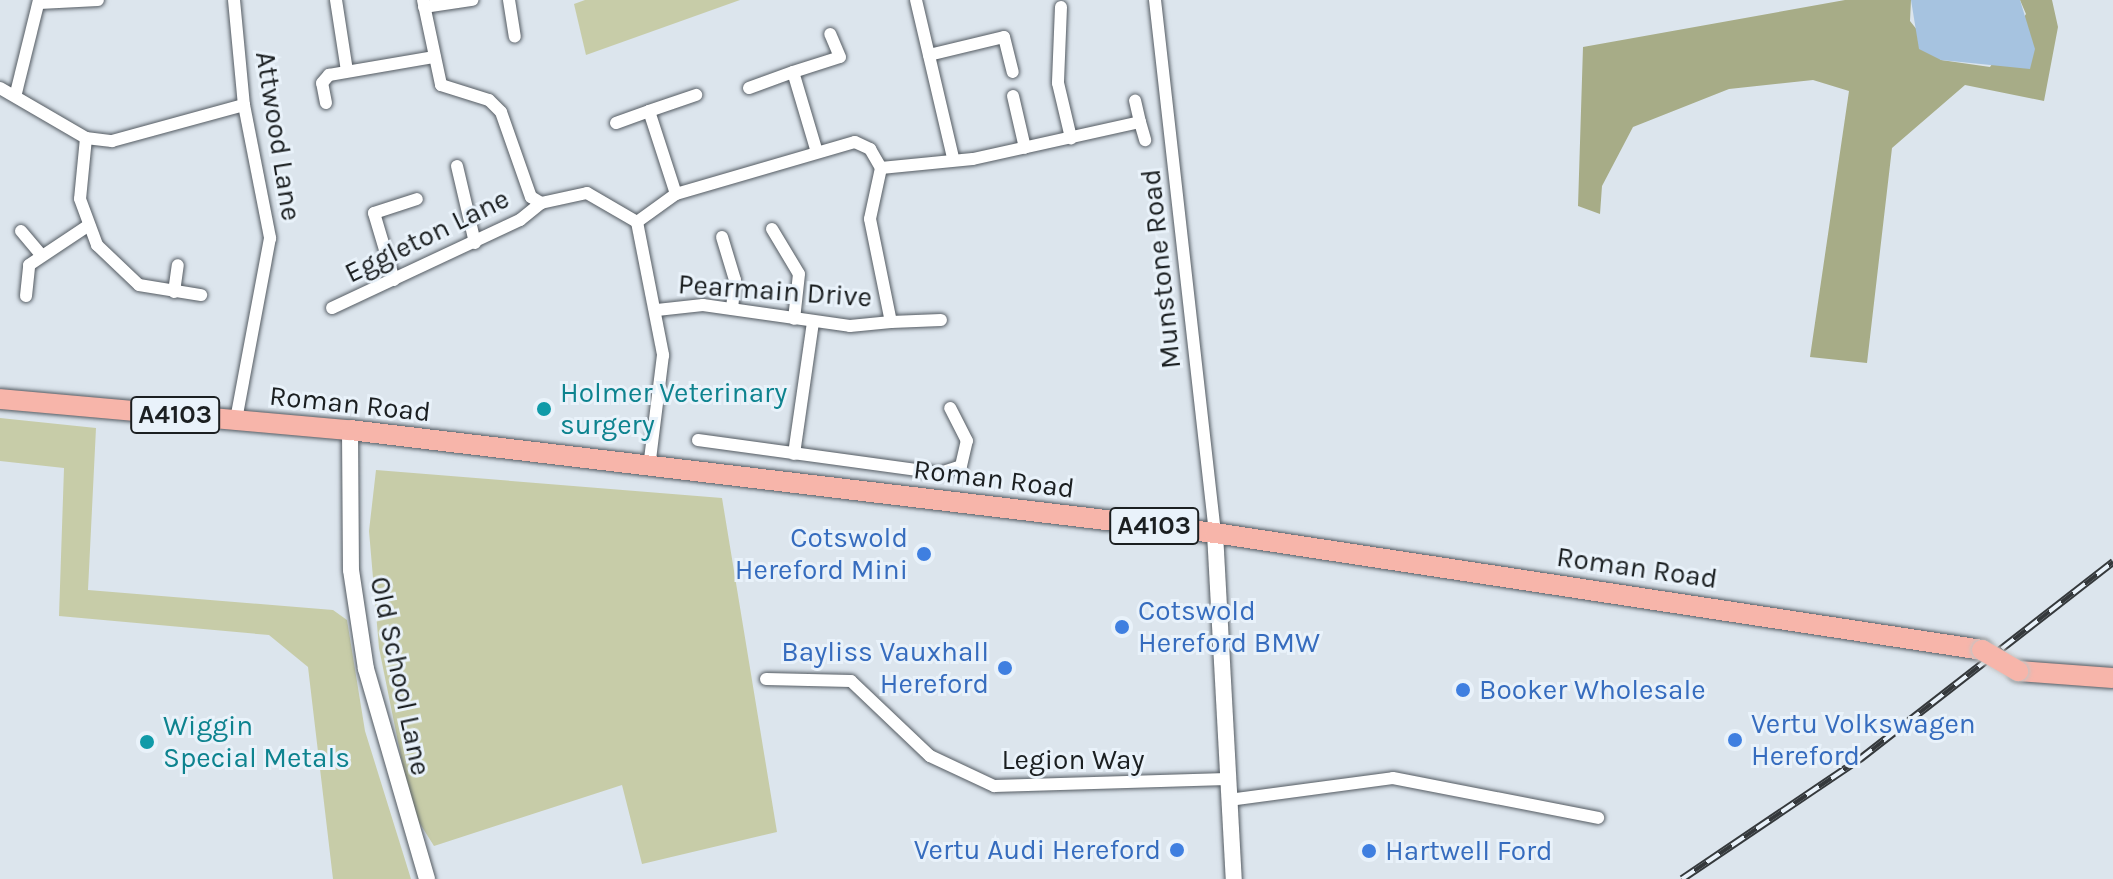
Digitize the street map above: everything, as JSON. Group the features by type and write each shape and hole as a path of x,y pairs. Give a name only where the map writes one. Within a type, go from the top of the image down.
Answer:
{"main road":[{"name":"Roman Road","path":"0,399 350,430 1215,533 1982,650 2018,671 2113,678"}],"street":[{"path":"16,93 39,2 98,0"},
{"name":"Attwood Lane","path":"234,0 244,105 270,238 236,420"},
{"path":"336,0 347,71"},
{"path":"472,0 423,4 441,85 489,100 501,112 531,197 541,203"},
{"path":"509,0 515,37"},
{"path":"916,0 953,158"},
{"name":"Munstone Road","path":"1155,0 1215,533"},
{"path":"1061,7 1058,83 1071,138"},
{"path":"749,88 840,57 830,34"},
{"path":"929,55 1004,37 1013,72"},
{"path":"326,103 322,83 347,71 434,57"},
{"path":"793,72 816,149"},
{"path":"0,88 16,93 86,138 112,141 244,105"},
{"path":"616,123 696,95"},
{"path":"1013,96 1025,148"},
{"path":"1135,101 1145,140"},
{"path":"649,111 676,194"},
{"path":"881,168 953,158 973,159 1140,122"},
{"path":"86,138 80,199 86,227 123,274 174,292 201,295"},
{"path":"649,467 663,355 657,310 637,222 676,194 816,149 855,142 870,149 881,168 870,219 891,322"},
{"path":"457,166 475,243"},
{"name":"Eggleton Lane","path":"332,308 475,243 541,203 587,193 637,222"},
{"path":"394,280 374,213 417,199"},
{"path":"26,296 25,278 40,254 86,227"},
{"path":"772,229 799,274 794,319"},
{"path":"21,231 40,254"},
{"path":"722,237 735,280 732,309"},
{"path":"174,292 178,265"},
{"name":"Pearmain Drive","path":"657,310 732,309 813,322 941,320"},
{"path":"794,454 813,322"},
{"path":"698,440 940,473 961,466 967,441 950,408"},
{"name":"Old School Lane","path":"350,430 351,570 366,669 427,879"},
{"path":"1215,533 1234,879"},
{"name":"Legion Way","path":"766,679 851,681 930,756 994,786 1227,779"},
{"path":"1229,800 1393,778 1598,818"}],"green space":[{"path":"585,0 740,0 586,55 574,4"},
{"path":"1845,0 1911,0 1910,21 1941,60 1990,67 2026,14 2020,0 2052,0 2058,27 2044,101 1965,85 1892,148 1867,363 1810,357 1849,91 1813,80 1729,89 1633,127 1602,186 1600,214 1578,206 1583,47"},
{"path":"0,418 96,428 88,590 333,610 347,620 365,731 411,879 333,879 308,667 269,635 59,616 64,468 0,461"},
{"path":"376,470 722,498 777,832 642,864 622,785 434,846 412,811 379,648 369,531"}],"water":[{"path":"1911,0 2020,0 2035,49 2030,69 1941,60 1919,49"}],"railway":[{"path":"1682,879 1860,759 2113,562"}],"place":[{"name":"Holmer Veterinary surgery","path":"544,409"},
{"name":"Cotswold Hereford Mini","path":"924,554"},
{"name":"Cotswold Hereford BMW","path":"1122,627"},
{"name":"Bayliss Vauxhall Hereford","path":"1005,668"},
{"name":"Booker Wholesale","path":"1463,690"},
{"name":"Vertu Volkswagen Hereford","path":"1735,740"},
{"name":"Wiggin Special Metals","path":"147,742"},
{"name":"Vertu Audi Hereford","path":"1177,850"},
{"name":"Hartwell Ford","path":"1369,851"}]}
